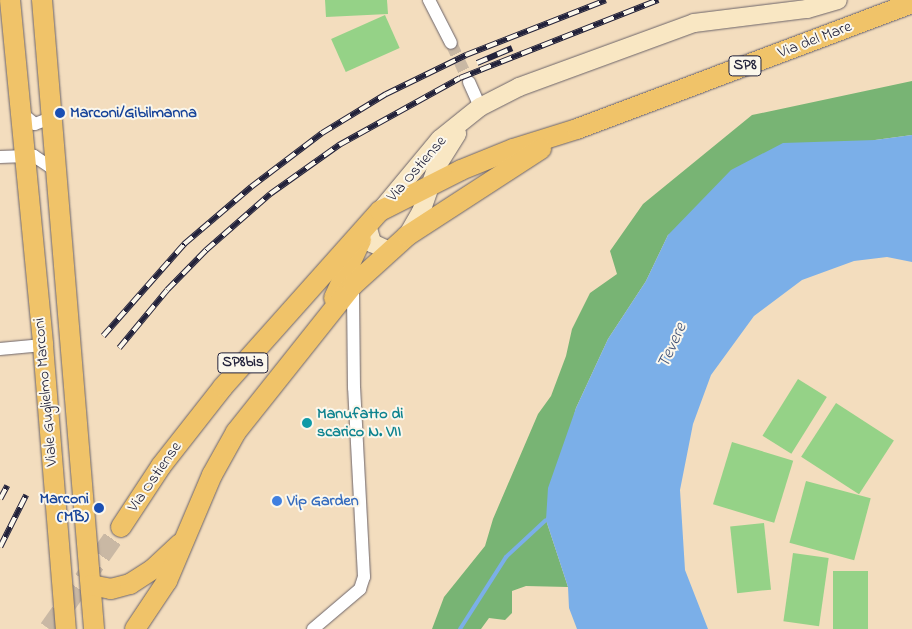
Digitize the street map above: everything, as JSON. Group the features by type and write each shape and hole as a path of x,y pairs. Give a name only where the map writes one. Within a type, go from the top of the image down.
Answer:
{"main road":[{"name":"Viale Guglielmo Marconi","path":"10,0 19,110 43,345 66,629"},
{"name":"Viale Guglielmo Marconi","path":"42,0 94,629"},
{"name":"Via Ostiense","path":"121,527 161,466 223,387 374,218 436,143 477,110 542,77 683,26 710,19 807,9 838,0"},
{"name":"Via del Mare","path":"374,218 430,185 461,170 527,144 577,129 912,3"},
{"path":"407,236 418,218 430,185 448,146 477,110"},
{"name":"Via del Mare","path":"325,318 353,285 407,236 515,163 577,129"},
{"path":"448,146 448,159 461,170"},
{"path":"402,201 415,207 418,218"},
{"path":"374,218 372,243 389,251"},
{"path":"136,629 160,595 217,464 236,432 325,318 374,218"},
{"path":"91,585 111,589 130,584 153,569 185,539"}],"street":[{"path":"429,0 451,44"},
{"path":"469,82 477,110"},
{"path":"19,110 32,123 41,124 51,118"},
{"path":"0,157 24,156 41,158 56,171"},
{"path":"313,629 360,588 364,577 354,388 353,285"},
{"path":"0,349 43,345"}],"green space":[{"path":"325,0 387,0 388,14 326,17"},
{"path":"385,15 400,48 346,72 331,39"},
{"path":"912,81 912,135 875,140 668,235 646,281 608,339 576,408 546,520 568,587 526,586 512,591 512,613 505,620 489,618 481,629 432,629 444,597 485,546 493,519 538,414 551,396 566,356 572,329 590,293 617,274 610,251 643,204 752,115"},
{"path":"798,379 827,397 791,454 762,436"},
{"path":"836,403 894,441 859,494 801,457"},
{"path":"732,442 793,461 774,523 713,504"},
{"path":"806,481 871,498 854,560 789,543"},
{"path":"764,523 771,590 737,593 730,527"},
{"path":"793,553 829,558 819,626 783,621"},
{"path":"833,571 868,571 868,629 833,629"}],"water":[{"name":"Tevere","path":"912,135 912,262 887,257 854,261 802,280 754,316 711,375 693,424 680,490 685,570 708,629 577,629 569,608 568,587 546,520 548,488 576,408 608,339 646,281 668,235 731,170 783,143 875,140"}],"waterway":[{"path":"460,629 506,557 546,520"}],"tunnel":[{"path":"451,43 469,82"},
{"path":"49,629 121,527"}],"railway":[{"path":"103,336 184,244 251,187 322,133 386,94 466,55 606,0"},
{"path":"119,348 167,290 206,250 270,194 339,145 460,78 658,0"},
{"path":"477,63 512,48"},
{"path":"0,499 7,486"},
{"path":"0,547 26,495"}],"place":[{"name":"Marconi/Gibilmanna","path":"60,113"},
{"name":"Manufatto di scarico N. VII","path":"307,423"},
{"name":"Vip Garden","path":"277,501"},
{"name":"Marconi (MB)","path":"99,508"}]}
